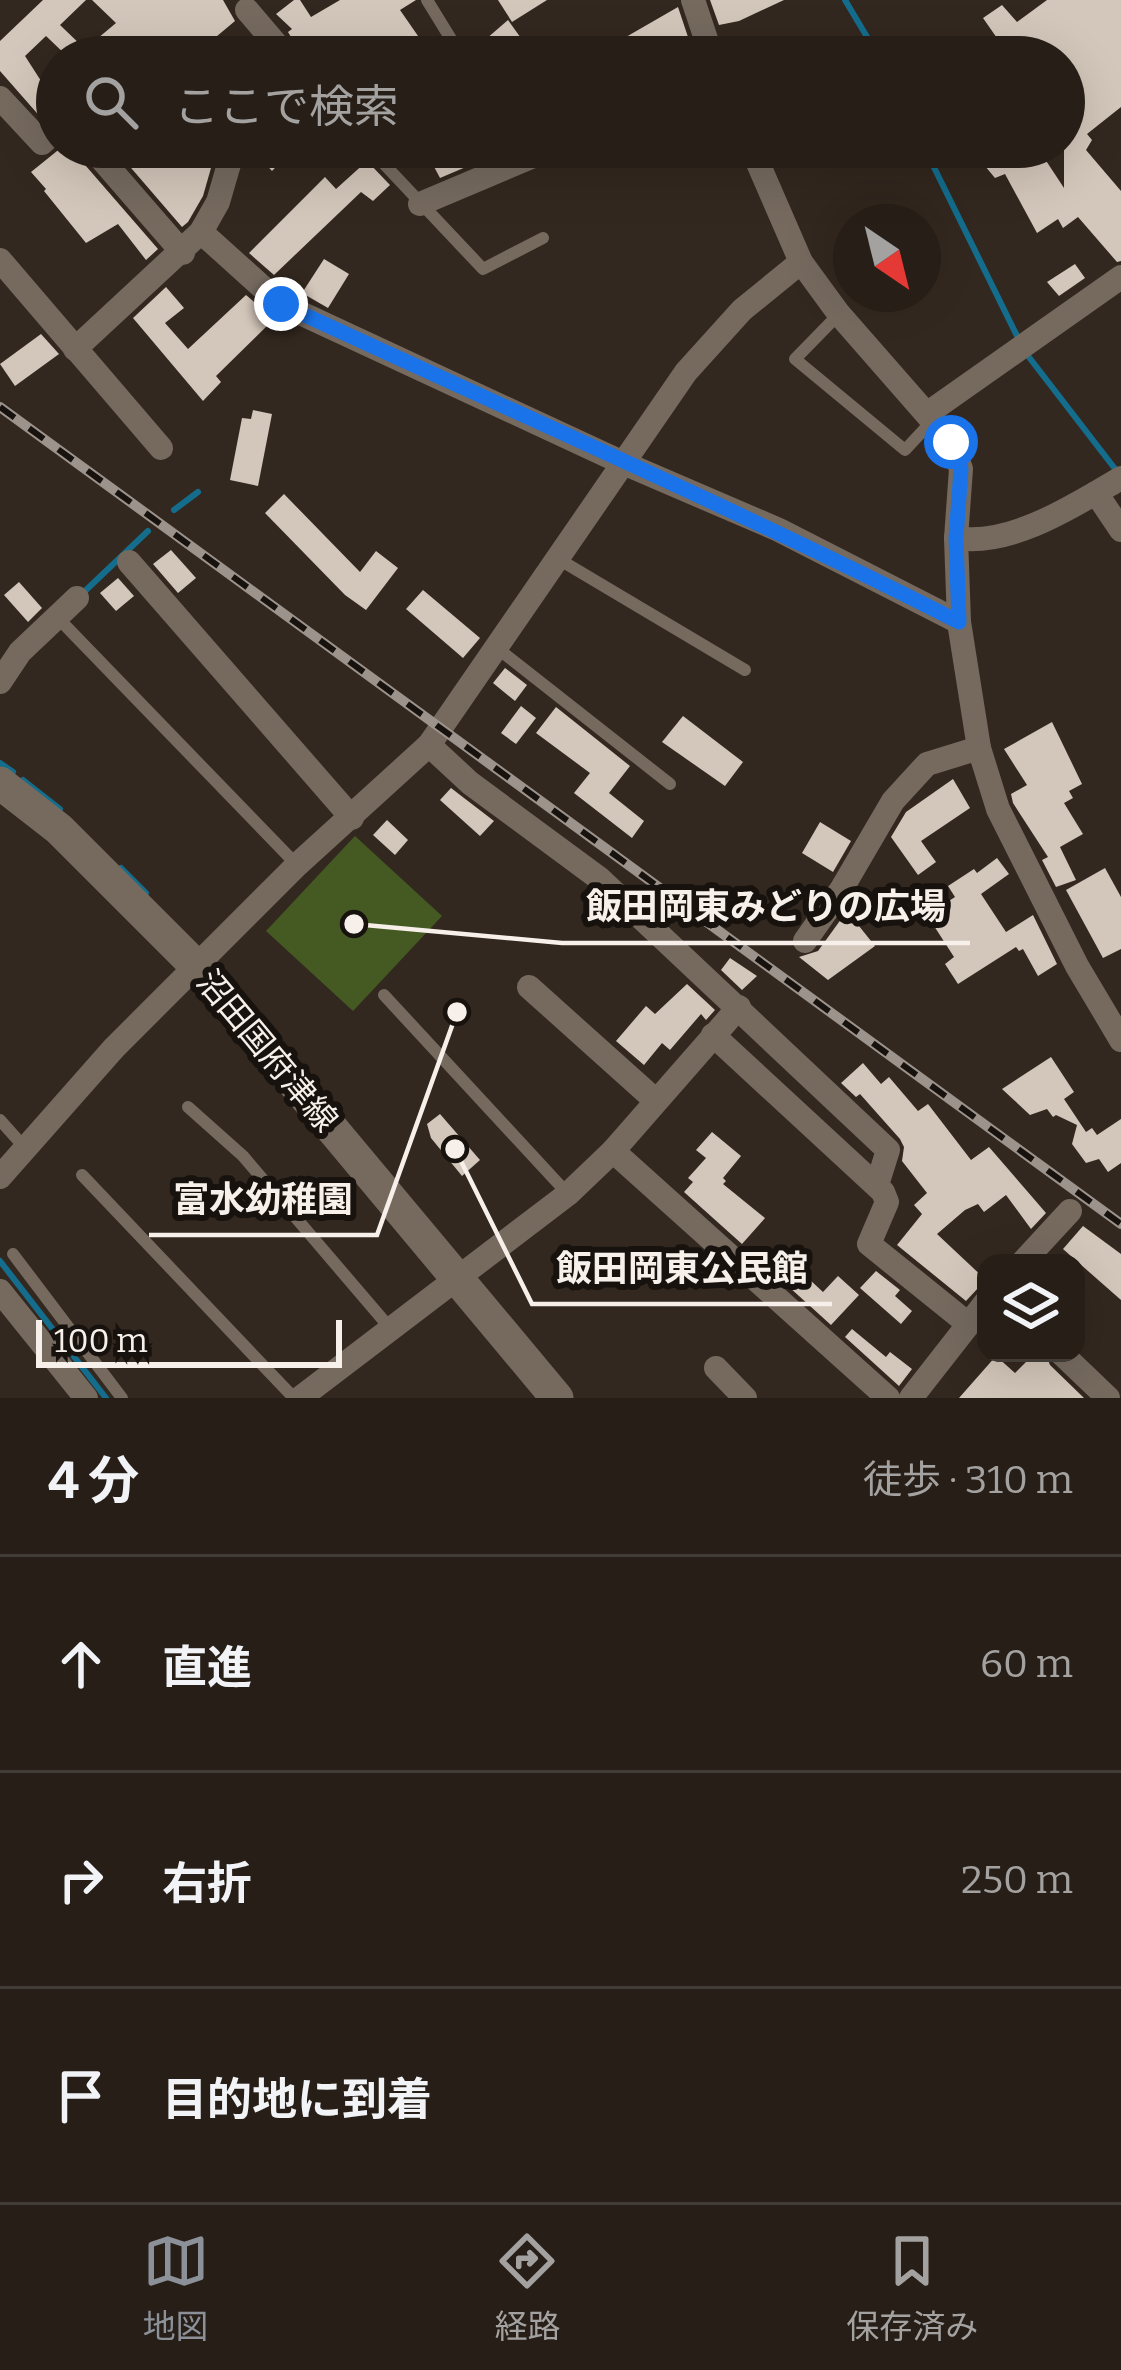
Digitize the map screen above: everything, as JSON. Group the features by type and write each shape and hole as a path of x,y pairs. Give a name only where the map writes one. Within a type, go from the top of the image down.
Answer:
{"main road":[{"name":"沼田国府津線","path":"0,783 59,829 197,967 557,1398"}],"street":[{"path":"693,0 705,36"},
{"path":"251,3 273,36"},
{"path":"0,98 36,137"},
{"path":"109,168 183,253"},
{"path":"75,349 202,232 228,168"},
{"path":"420,204 505,168"},
{"path":"760,168 801,262 839,314 951,442 961,469 956,538 959,622 979,748 998,809 1076,966 1121,1040"},
{"path":"202,232 281,304 779,530 959,622"},
{"path":"0,260 161,448"},
{"path":"0,1177 114,1048 297,865 429,746 686,371 742,310 801,262"},
{"path":"931,417 1121,277"},
{"path":"956,538 973,541 1021,529 1110,485 1121,530"},
{"path":"129,562 352,818"},
{"path":"0,682 20,652 77,598"},
{"path":"429,746 470,783 600,879 888,1150 877,1185"},
{"path":"805,941 893,801 927,764 979,748"},
{"path":"530,987 656,1100"},
{"path":"311,1395 568,1194 613,1151 739,1007"},
{"path":"712,1035 877,1185 887,1202 869,1244 967,1323"},
{"path":"613,1151 888,1398"},
{"path":"1030,1254 1070,1211"},
{"path":"0,1291 86,1398"},
{"path":"918,1396 977,1312"},
{"path":"1070,1362 1108,1398"},
{"path":"716,1368 737,1396"}],"lane":[{"path":"427,0 449,36"},
{"path":"387,168 483,269 542,238"},
{"path":"839,314 795,359 905,450 931,417"},
{"path":"555,557 745,670"},
{"path":"57,616 297,865"},
{"path":"497,648 670,784"},
{"path":"384,995 568,1194"},
{"path":"188,1107 243,1156 391,1329"},
{"path":"0,1120 26,1148"},
{"path":"82,1175 311,1395"},
{"path":"14,1254 122,1398"}],"green space":[{"path":"355,836 442,916 353,1011 266,931"}],"building":[{"path":"43,0 86,0 60,25 71,36 36,36 36,46 25,56 36,73 36,112 0,71 0,41"},
{"path":"92,0 223,0 235,21 217,36 100,36 116,23"},
{"path":"294,0 300,0 311,17 340,0 416,0 400,10 418,36 290,36 292,29 276,14"},
{"path":"498,0 547,0 512,22"},
{"path":"710,0 784,0 719,25"},
{"path":"1047,0 1121,0 1121,107 1087,134 1092,140 1086,150 1121,191 1121,261 1078,217 1063,228 1058,219 1037,233 1005,174 995,178 987,168 1051,168 1064,188 1064,168 1085,168 1085,36 996,36 983,18 1002,5 1017,22"},
{"path":"678,7 688,36 628,36"},
{"path":"508,20 519,36 490,36"},
{"path":"36,168 88,168 158,249 146,260 118,224 86,243 31,172"},
{"path":"131,168 211,168 203,196 182,227"},
{"path":"359,168 374,168 390,185 373,201 361,192 274,275 249,253 325,177 336,189"},
{"path":"435,168 464,168 440,178"},
{"path":"324,259 349,274 328,308 302,293"},
{"path":"1075,264 1085,278 1059,296 1047,282"},
{"path":"166,287 184,308 165,323 188,349 246,295 274,319 216,376 221,382 203,401 133,318"},
{"path":"41,334 59,354 15,386 0,364"},
{"path":"253,410 272,414 258,486 230,480 242,418 251,419"},
{"path":"284,494 360,572 376,551 398,568 366,610 345,595 265,513"},
{"path":"171,550 196,578 178,593 153,564"},
{"path":"118,578 134,596 116,611 100,593"},
{"path":"19,582 42,608 28,622 4,595"},
{"path":"423,590 480,638 463,658 406,609"},
{"path":"505,668 527,685 515,701 493,683"},
{"path":"521,706 536,718 516,744 501,733"},
{"path":"556,707 630,766 609,793 644,821 632,838 574,793 590,773 536,733"},
{"path":"683,716 743,762 725,786 662,742"},
{"path":"1052,722 1082,784 1069,791 1073,798 1064,803 1083,834 1060,847 1076,880 1056,887 1042,860 1048,857 1013,803 1011,794 1027,785 1004,749"},
{"path":"953,779 970,808 921,841 936,862 918,875 891,837 906,812"},
{"path":"451,788 494,821 480,836 440,800"},
{"path":"387,820 408,840 395,855 373,835"},
{"path":"820,822 851,841 833,872 802,853"},
{"path":"997,858 1009,874 981,894 1006,932 1033,915 1057,964 1038,976 1023,949 1016,947 958,984 945,964 954,957 927,915 955,897 948,886"},
{"path":"1105,868 1121,897 1121,949 1103,958 1066,890"},
{"path":"847,911 875,946 828,980 799,957 818,951"},
{"path":"730,958 757,976 742,990 721,970"},
{"path":"687,984 715,1010 706,1020 701,1014 670,1050 662,1043 644,1065 616,1041 646,1006 655,1014"},
{"path":"1051,1057 1074,1092 1064,1099 1086,1132 1092,1128 1097,1135 1121,1119 1121,1163 1108,1172 1099,1159 1086,1163 1072,1144 1077,1125 1053,1117 1047,1109 1030,1115 1002,1089"},
{"path":"863,1063 881,1084 889,1077 918,1111 928,1104 971,1160 989,1147 1046,1213 1031,1229 1006,1195 984,1212 978,1204 965,1210 937,1234 977,1272 977,1289 966,1301 897,1245 922,1214 914,1205 927,1193 902,1161 900,1139 860,1094 856,1097 841,1083"},
{"path":"440,1114 480,1160 462,1176 431,1138 427,1124"},
{"path":"712,1132 741,1156 723,1184 765,1218 742,1244 684,1192 693,1182 688,1178 706,1158 696,1150"},
{"path":"1083,1226 1121,1254 1121,1300 1085,1268 1085,1254 1069,1254 1063,1249"},
{"path":"780,1252 823,1292 838,1276 859,1295 831,1325 767,1267"},
{"path":"876,1271 900,1290 895,1296 912,1311 901,1324 860,1288"},
{"path":"852,1329 886,1357 890,1352 912,1369 899,1386 845,1337"},
{"path":"991,1362 1003,1362 1015,1373 1026,1362 1049,1362 1084,1398 959,1398"}],"waterway":[{"path":"845,0 866,36"},
{"path":"934,168 1019,340"},
{"path":"1025,352 1119,474"},
{"path":"174,510 198,492"},
{"path":"85,591 148,531"},
{"path":"0,763 13,772"},
{"path":"23,780 60,809"},
{"path":"121,868 146,893"},
{"path":"0,1261 106,1398"}],"railway":[{"path":"0,407 1121,1224"}],"place":[{"name":"飯田岡東みどりの広場","path":"354,924"},
{"name":"富水幼稚園","path":"457,1012"},
{"name":"飯田岡東公民館","path":"455,1149"}],"route":[{"path":"281,304 779,530 959,622 956,538 961,469 951,442"}]}
